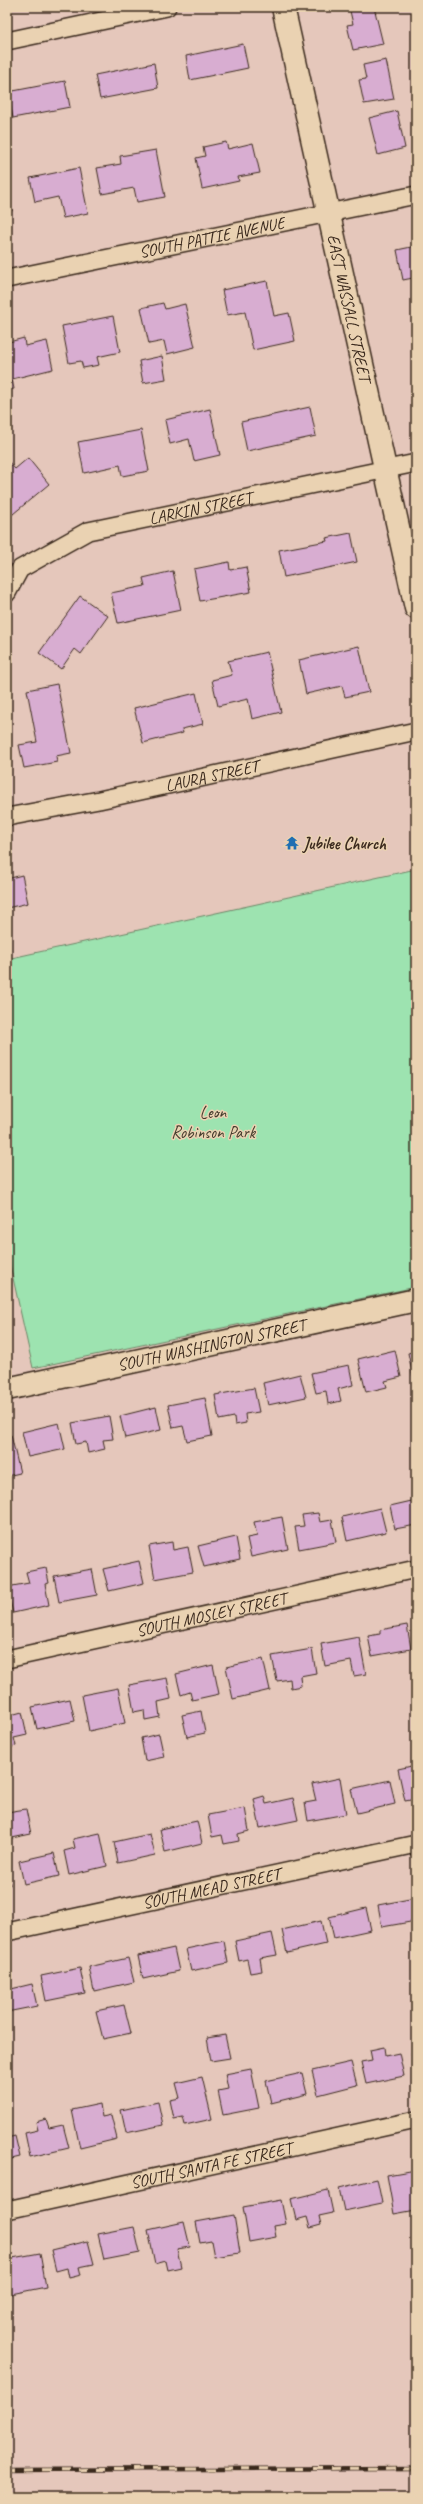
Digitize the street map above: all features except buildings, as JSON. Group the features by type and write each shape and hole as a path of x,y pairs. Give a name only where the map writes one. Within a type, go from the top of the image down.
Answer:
{"street":[{"path":"7,41 167,7"},
{"name":"EAST WASSALL STREET","path":"283,7 416,608"},
{"name":"SOUTH PATTIE AVENUE","path":"7,279 416,195"},
{"name":"LARKIN STREET","path":"7,592 20,569 88,531 416,463"},
{"name":"LAURA STREET","path":"7,817 99,800 416,731"},
{"name":"SOUTH WASHINGTON STREET","path":"7,1389 416,1300"},
{"name":"SOUTH MOSLEY STREET","path":"7,1659 416,1569"},
{"name":"SOUTH MEAD STREET","path":"7,1932 416,1844"},
{"name":"SOUTH SANTA FE STREET","path":"7,2210 416,2120"}],"green space":[{"name":"Leon Robinson Park","path":"416,869 416,1287 33,1368 7,1251 7,959"}],"railway":[{"path":"7,2470 416,2468"}],"place":[{"name":"Jubilee Church","path":"292,843"}]}
